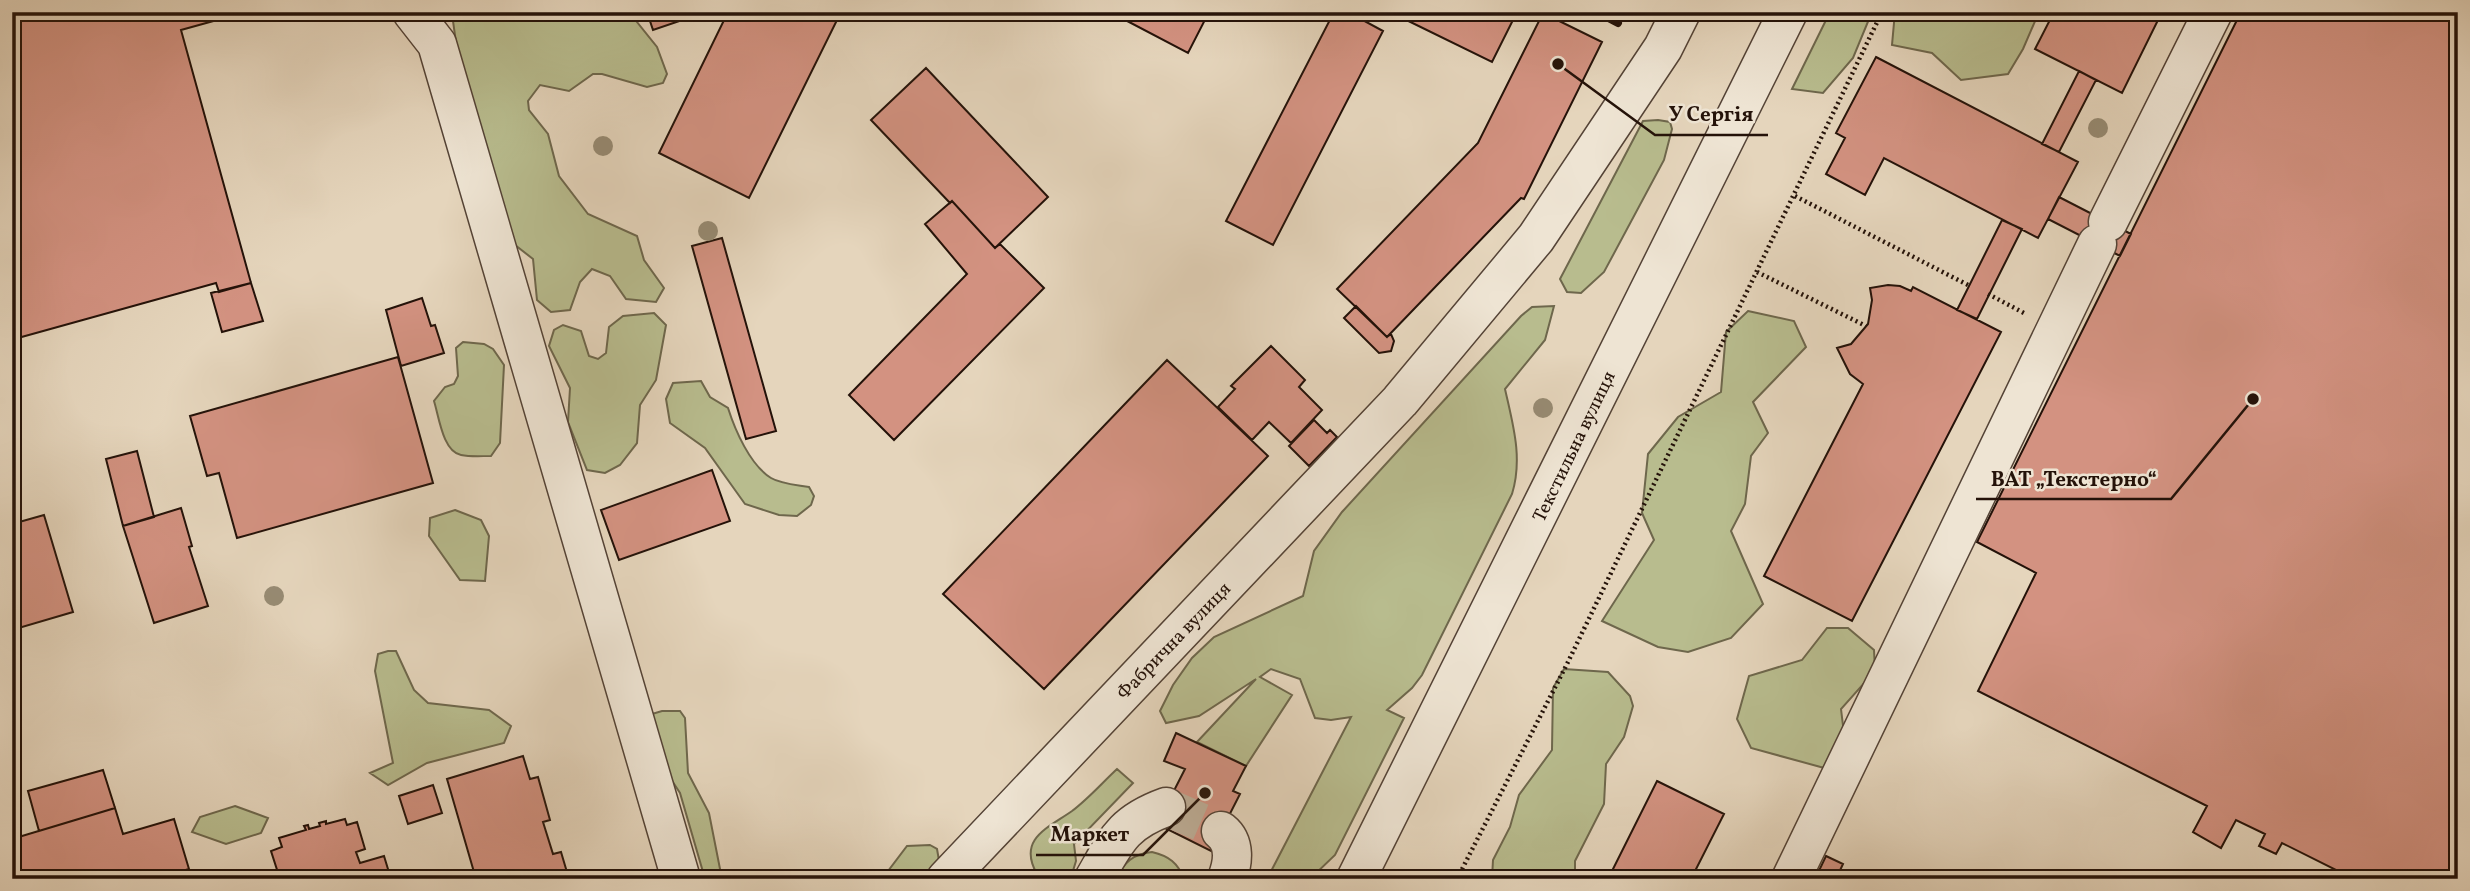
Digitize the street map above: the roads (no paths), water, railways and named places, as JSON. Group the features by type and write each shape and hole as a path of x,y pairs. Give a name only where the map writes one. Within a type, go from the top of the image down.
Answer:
{"street":[{"path":"412,12 437,44 681,879"},
{"name":"Фабрична вулиця","path":"962,874 1400,401 1536,239 1664,48 1681,12"},
{"name":"Текстильна вулиця","path":"1356,879 1788,12"},
{"path":"1791,879 2103,233 2213,12"},
{"path":"1094,879 1120,833 1150,813 1166,807"},
{"path":"1221,831 1227,836 1233,851 1227,879"}],"tunnel":[{"path":"1166,807 1221,831"}],"railway":[{"path":"1597,12 1618,23"}],"place":[{"name":"У Сергія","path":"1558,64"},
{"name":"ВАТ „Текстерно“","path":"2253,399"},
{"name":"Маркет","path":"1205,793"}]}
